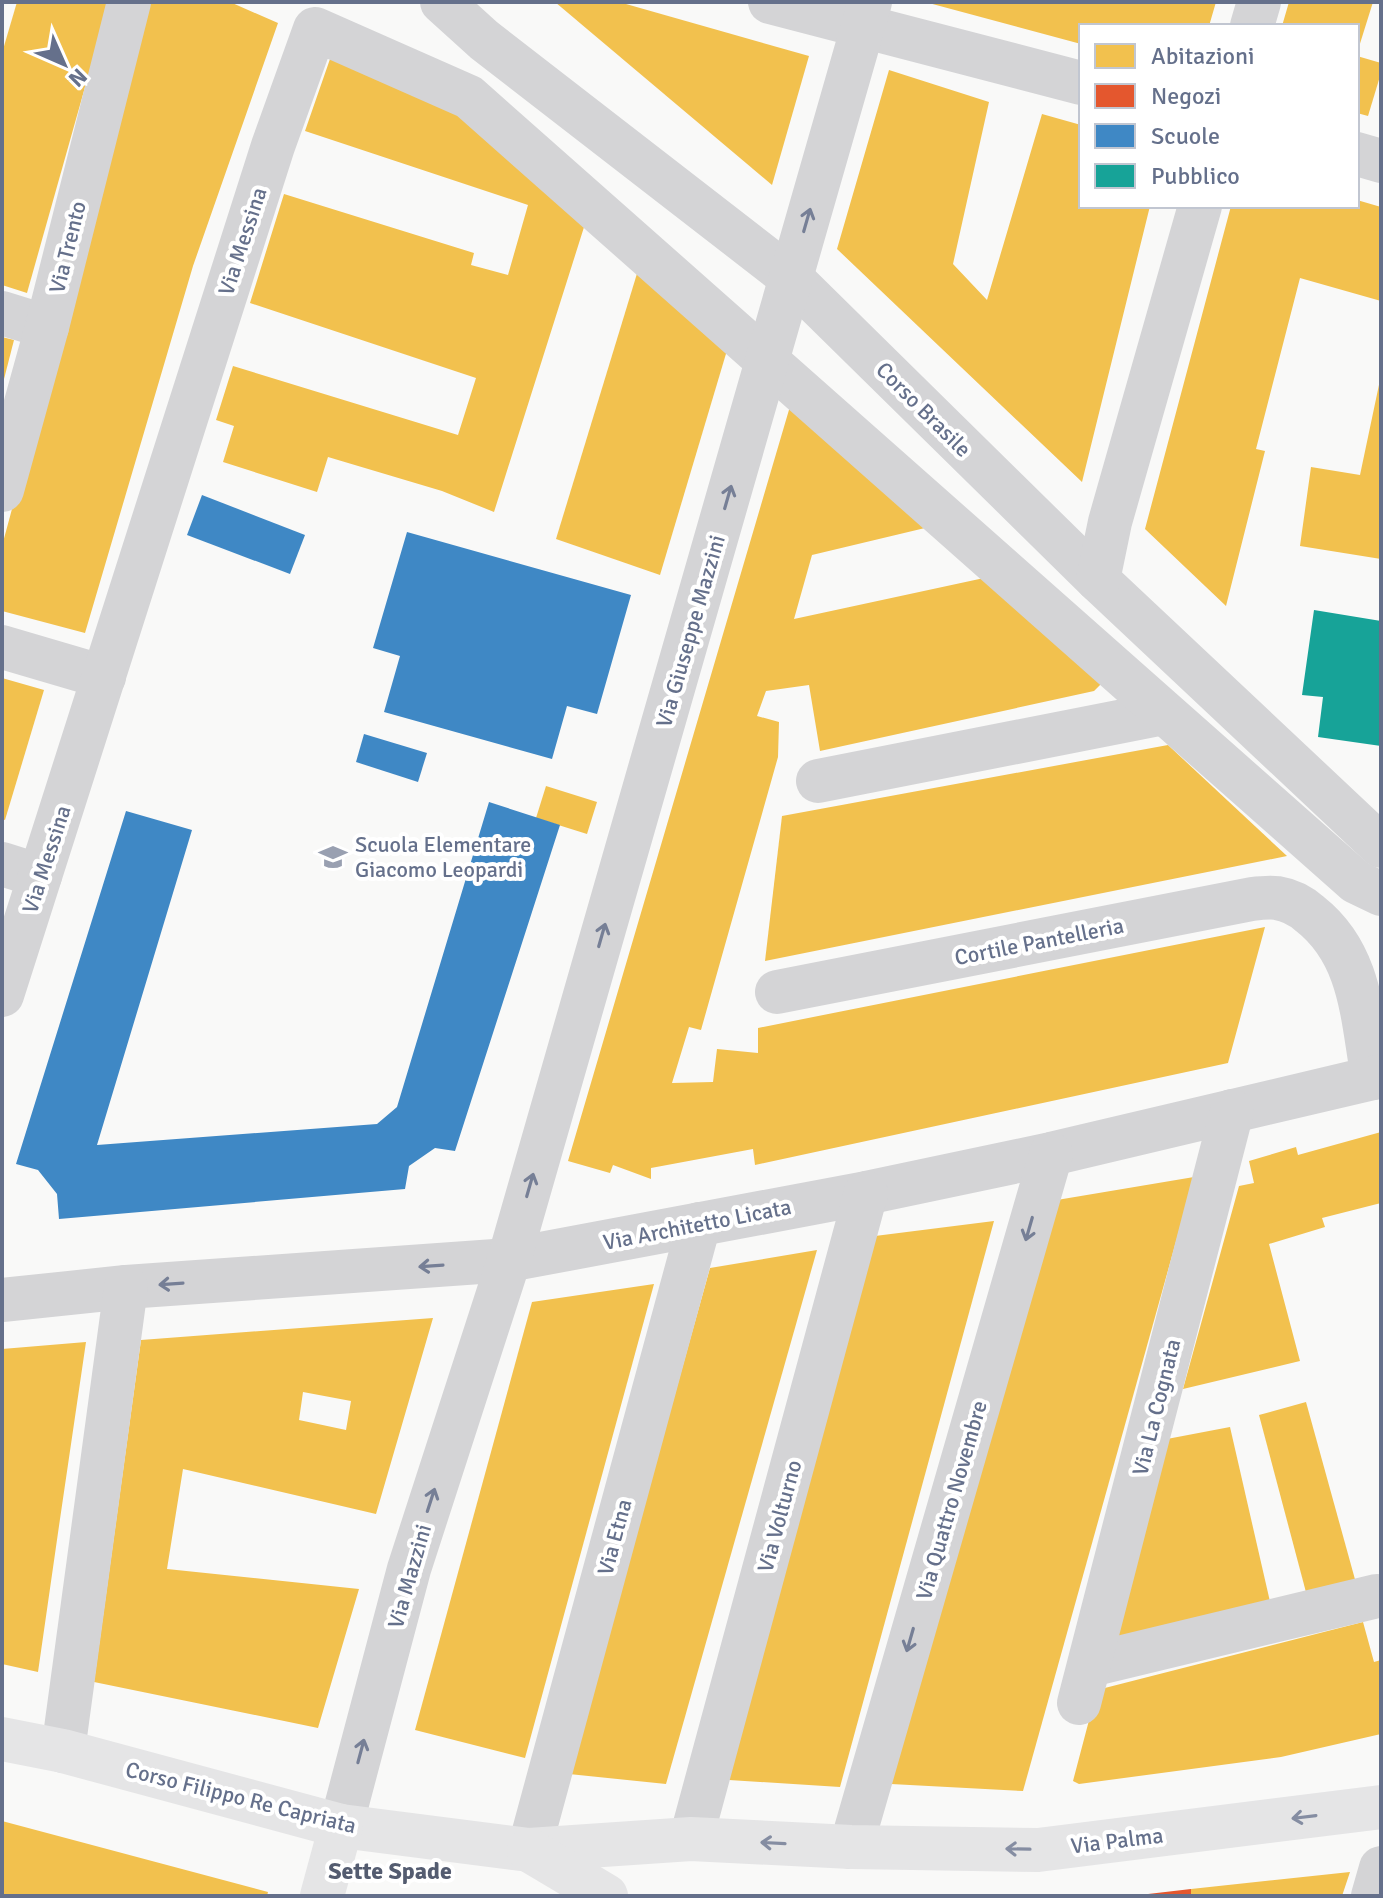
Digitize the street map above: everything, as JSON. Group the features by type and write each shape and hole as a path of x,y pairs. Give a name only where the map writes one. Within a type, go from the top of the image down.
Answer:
{"main road":[{"name":"Corso Filippo Re Capriata","path":"2,1739 63,1751 341,1826 529,1850 691,1839 851,1847"},
{"name":"Via Palma","path":"851,1847 1038,1850 1381,1807"},
{"name":"Via Mazzini","path":"322,1896 341,1826"},
{"name":"Corso Filippo Re Capriata","path":"529,1850 606,1896"}],"street":[{"name":"Via Trento","path":"3,486 47,327 129,2"},
{"name":"Corso Brasile","path":"442,2 484,40 790,277 1098,580 1381,846"},
{"path":"770,2 867,14 1079,82"},
{"path":"1253,24 1259,2"},
{"name":"Via Giuseppe Mazzini","path":"509,1260 867,14"},
{"name":"Via Messina","path":"2,995 21,870 104,677 273,146 315,29 469,97 768,359"},
{"path":"1359,155 1381,161"},
{"path":"1098,580 1110,522 1199,208"},
{"path":"2,313 47,327"},
{"path":"768,359 1356,882 1381,894"},
{"path":"2,647 104,677"},
{"path":"818,781 1164,713"},
{"name":"Cortile Pantelleria","path":"777,992 1252,899 1277,898 1300,906 1328,928 1345,952 1357,984 1377,1077"},
{"name":"Via Architetto Licata","path":"2,1300 126,1287 509,1260 866,1193 1051,1154 1377,1077"},
{"name":"Via La Cognata","path":"1232,1111 1085,1684 1377,1596"},
{"name":"Via Quattro Novembre","path":"851,1847 1051,1154"},
{"name":"Via Volturno","path":"691,1839 866,1193"},
{"name":"Via Etna","path":"529,1850 699,1224"},
{"name":"Via Mazzini","path":"341,1826 409,1569 509,1260"},
{"path":"63,1751 126,1287"},
{"path":"1373,1896 1381,1868"}],"building: Abitazioni":[{"path":"17,2 109,2 27,293 2,285 2,53"},
{"path":"149,2 230,2 278,23 193,266 85,633 2,611 2,546"},
{"path":"555,2 619,2 809,56 772,185"},
{"path":"925,2 1216,2 1210,24 1079,24 1079,43"},
{"path":"1289,2 1373,2 1359,47 1359,24 1283,24"},
{"path":"1359,57 1381,63 1368,116 1359,114"},
{"path":"330,59 466,112 585,224 494,512 442,491 328,457 317,492 223,462 234,426 216,420 233,366 458,435 476,378 250,303 284,194 474,253 471,265 508,275 528,205 305,131"},
{"path":"889,70 989,102 953,264 987,300 1042,114 1079,124 1079,208 1150,208 1082,482 837,249"},
{"path":"1359,201 1381,207 1381,301 1300,278 1256,449 1265,451 1226,606 1145,529 1230,208 1359,208"},
{"path":"639,267 728,347 660,575 556,539"},
{"path":"2,337 14,340 3,383 2,382"},
{"path":"1380,380 1381,559 1300,546 1311,467 1360,475"},
{"path":"791,403 925,528 812,555 794,619 984,578 1103,682 1094,691 820,751 809,685 766,691 757,716 779,722 778,757 701,1030 689,1027 672,1083 713,1082 717,1049 758,1053 758,1028 1265,927 1228,1063 755,1165 753,1149 651,1168 651,1179 613,1165 610,1173 568,1161"},
{"path":"2,678 44,690 5,820 2,819"},
{"path":"1168,745 1287,856 765,961 782,816"},
{"path":"546,786 597,802 587,834 536,818"},
{"path":"1381,1132 1381,1203 1322,1218 1325,1227 1269,1244 1300,1361 1183,1389 1239,1186 1254,1183 1249,1161 1296,1147 1298,1155"},
{"path":"1194,1177 1023,1791 891,1784 1051,1201"},
{"path":"994,1221 840,1787 729,1780 875,1236"},
{"path":"817,1250 666,1784 569,1774 710,1268"},
{"path":"654,1284 525,1758 415,1730 532,1302"},
{"path":"433,1318 376,1514 183,1469 167,1569 359,1589 318,1728 94,1682 141,1340","holes":["303,1392 351,1401 346,1430 299,1420"]},
{"path":"86,1342 38,1672 2,1664 2,1349"},
{"path":"1306,1402 1356,1583 1307,1596 1259,1415"},
{"path":"1230,1427 1271,1606 1112,1651 1167,1439"},
{"path":"1363,1622 1374,1662 1381,1660 1381,1734 1281,1757 1079,1784 1073,1781 1097,1690"},
{"path":"2,1821 268,1892 267,1896 2,1896"},
{"path":"1350,1872 1342,1896 1191,1896 1191,1889"}],"building: Negozi":[{"path":"1191,1889 1191,1896 1148,1896 1148,1894"}],"building: Scuole":[{"path":"202,495 305,535 290,574 187,535"},
{"path":"407,532 631,595 597,714 567,706 552,759 384,712 400,656 373,648"},
{"path":"364,734 427,753 418,782 356,762"},
{"path":"489,802 560,825 455,1151 435,1148 409,1166 405,1189 59,1219 57,1194 38,1170 16,1164 126,811 192,830 97,1145 377,1124 397,1107"}],"building: Pubblico":[{"path":"1314,610 1381,621 1381,746 1318,737 1323,697 1302,695"}],"place":[{"name":"Scuola Elementare Giacomo Leopardi","path":"333,857"}],"district":[{"name":"Sette Spade","path":"390,1871"}]}
